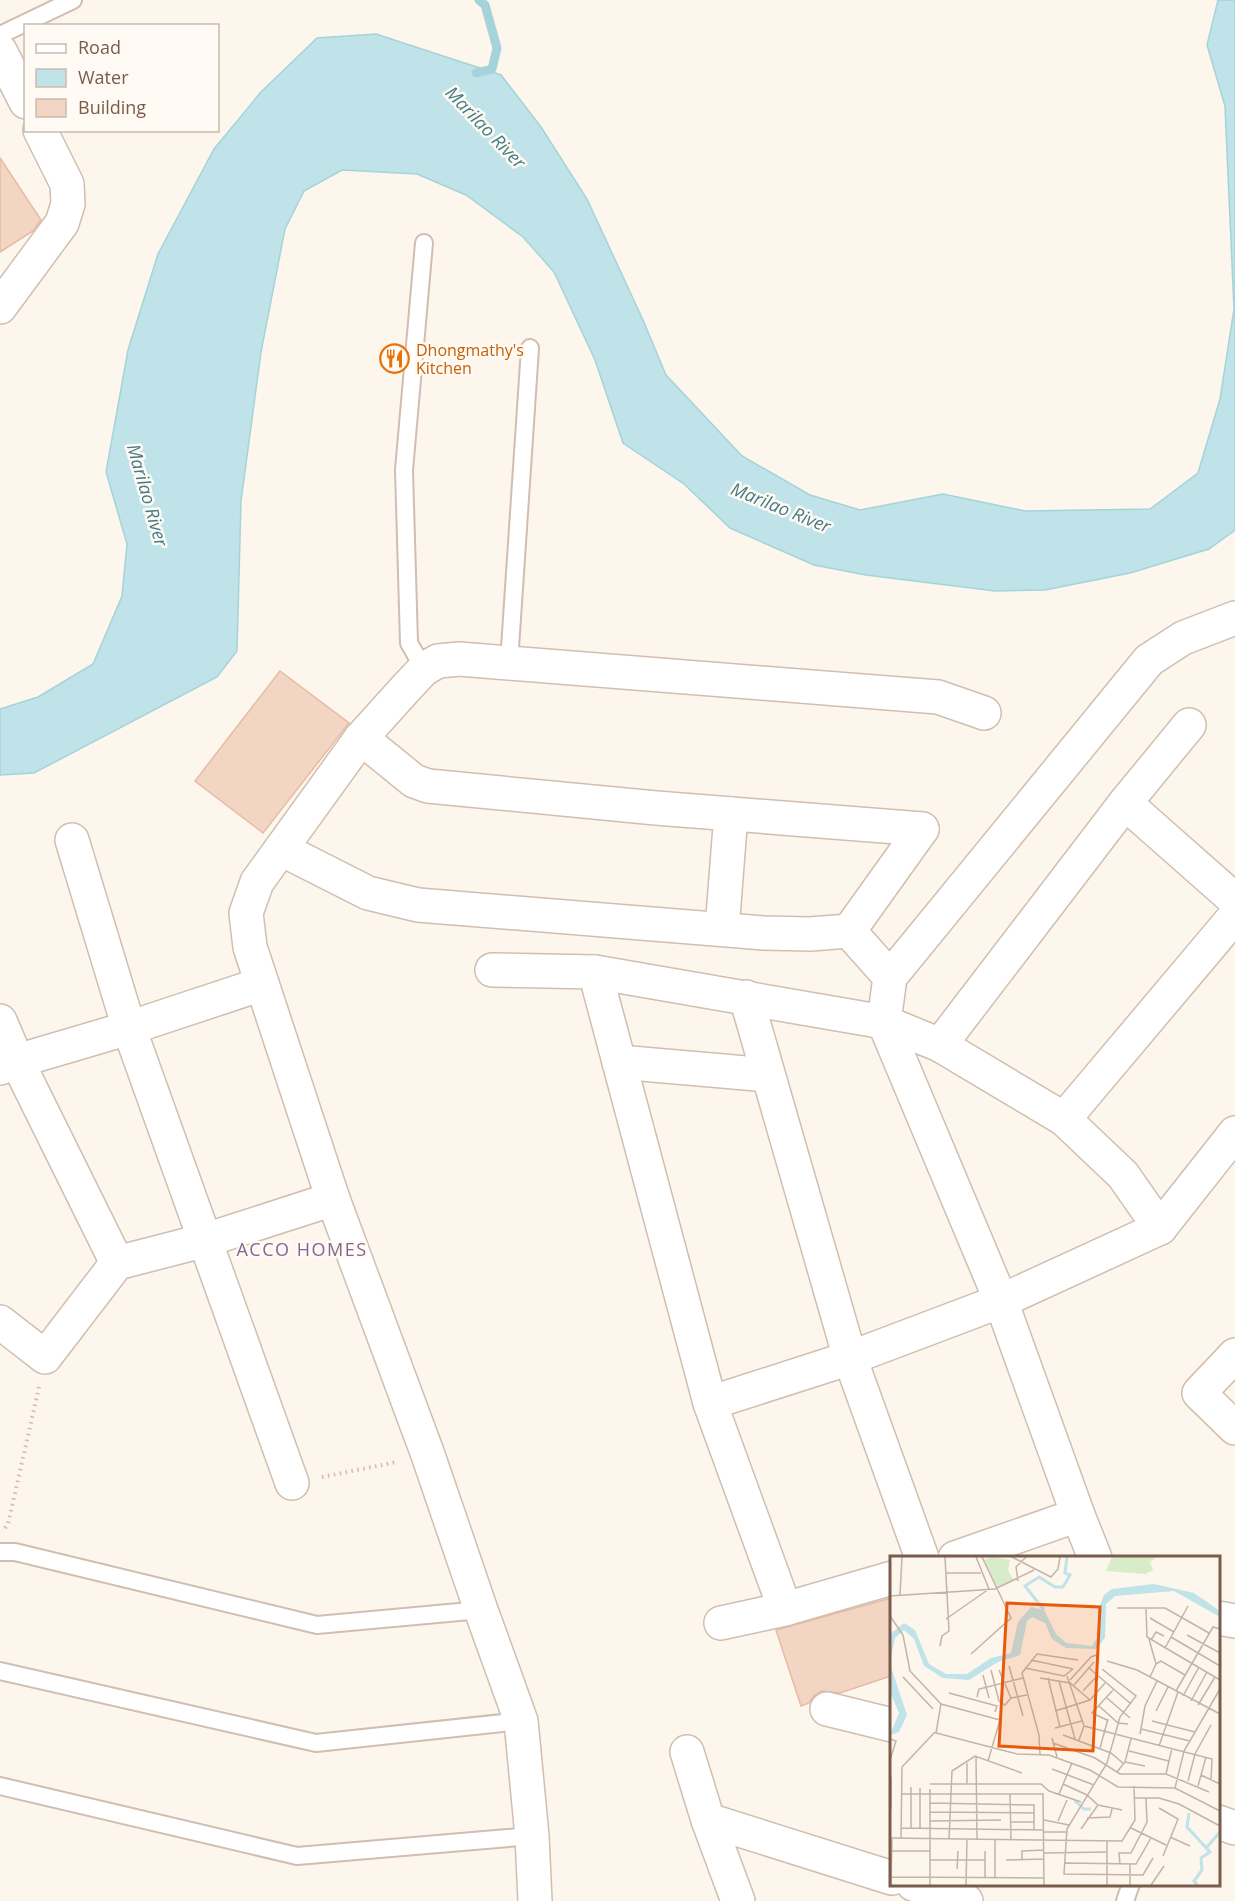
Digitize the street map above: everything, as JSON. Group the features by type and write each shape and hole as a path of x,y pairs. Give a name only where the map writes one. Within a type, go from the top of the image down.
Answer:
{"street":[{"path":"0,51 24,98"},
{"path":"0,307 62,223 68,204 67,184 41,132"},
{"path":"1095,1556 1001,1301 884,1022 890,977 1149,660 1183,638 1235,618"},
{"path":"535,1901 532,1836 521,1721 428,1455 333,1199 250,947 246,913 257,882 361,738 424,669 438,661 459,659 938,697 984,713"},
{"path":"940,1045 1125,802 1189,725"},
{"path":"361,738 414,781 428,786 922,829 849,931"},
{"path":"1125,802 1235,900"},
{"path":"722,929 731,814"},
{"path":"72,840 129,1028 292,1483"},
{"path":"280,849 368,893 418,905 722,929 810,934 849,931"},
{"path":"1065,1119 1235,916"},
{"path":"849,931 890,977"},
{"path":"492,970 595,972 884,1022 940,1045 1065,1119 1123,1174 1160,1228"},
{"path":"595,972 710,1403 785,1609"},
{"path":"8,1064 129,1028 262,984"},
{"path":"746,997 850,1358 922,1556"},
{"path":"0,1021 8,1064 117,1263"},
{"path":"619,1062 768,1075"},
{"path":"710,1403 850,1358 1001,1301 1160,1228 1235,1133"},
{"path":"0,1322 45,1357 117,1263 206,1240 333,1199"},
{"path":"1235,1355 1199,1393 1235,1428"},
{"path":"957,1556 1078,1515"},
{"path":"721,1623 785,1609 890,1578"},
{"path":"1220,1618 1235,1621"},
{"path":"827,1709 890,1725"},
{"path":"687,1752 708,1820 738,1901"},
{"path":"708,1820 890,1878"},
{"path":"1220,1823 1235,1828"},
{"path":"919,1886 966,1901"}],"lane":[{"path":"0,34 73,0"},
{"path":"424,243 404,470 409,642 424,669"},
{"path":"509,663 518,499 530,348"},
{"path":"0,1552 15,1552 317,1625 481,1610"},
{"path":"0,1671 316,1743 521,1721"},
{"path":"0,1786 297,1856 532,1836"},
{"path":"1125,1901 1130,1886"}],"path":[{"path":"0,1534 8,1524 45,1357"},
{"path":"292,1483 428,1455"}],"water":[{"name":"Marilao River","path":"1218,0 1235,0 1235,530 1209,549 1130,573 1045,590 995,591 866,575 814,565 730,528 684,484 623,443 595,360 554,272 523,237 466,195 417,174 342,170 304,191 285,229 261,352 241,501 237,651 217,677 34,773 0,775 0,709 38,697 93,664 122,596 127,544 106,472 128,350 158,254 214,149 261,92 317,38 376,34 501,75 541,127 587,199 666,375 742,456 810,495 860,510 943,494 1025,511 1150,509 1198,473 1220,399 1234,309 1225,106 1207,45"}],"building":[{"path":"0,158 41,220 33,231 0,252"},
{"path":"280,671 349,723 263,833 195,781"},
{"path":"890,1598 890,1676 840,1693 821,1691 809,1703 801,1706 776,1630"}],"waterway":[{"path":"476,73 492,69 497,48 485,5 479,0"}],"place":[{"name":"Dhongmathy's Kitchen","path":"395,359"}],"district":[{"name":"ACCO HOMES","path":"302,1249"}]}
